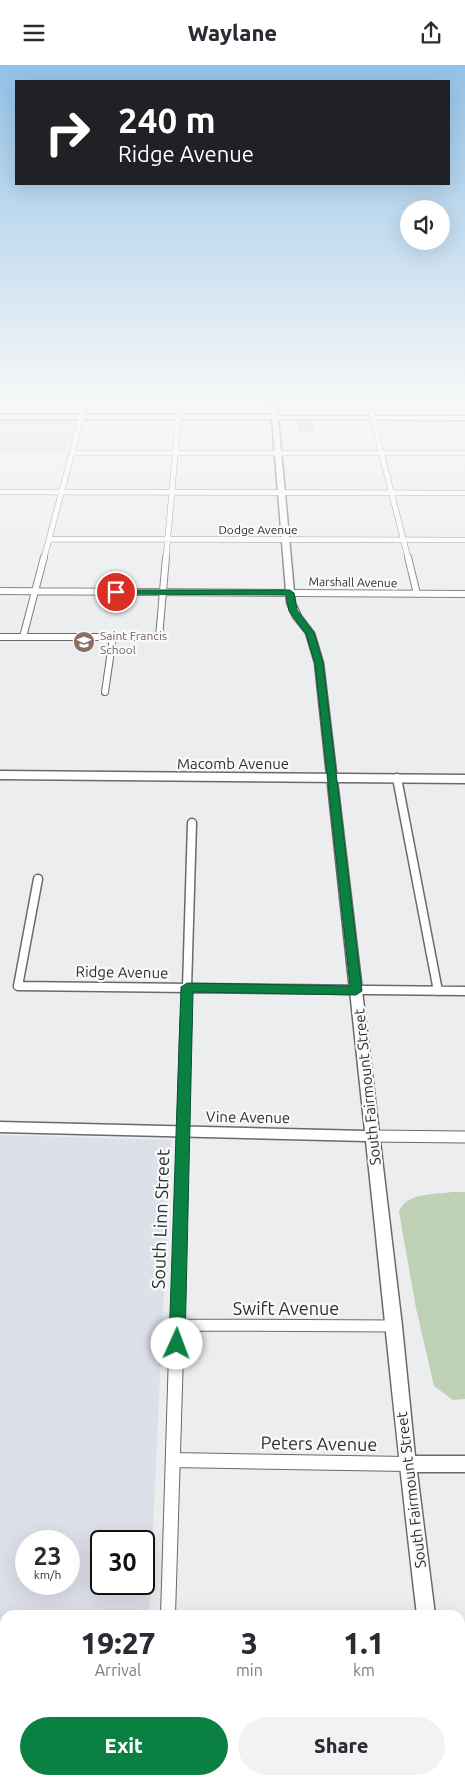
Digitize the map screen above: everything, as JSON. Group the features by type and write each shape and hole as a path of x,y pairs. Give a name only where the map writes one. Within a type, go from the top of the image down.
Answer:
{"street":[{"path":"24,637 66,480"},
{"path":"0,637 159,637 173,480"},
{"name":"South Fairmount Street","path":"279,480 293,611 310,633 316,647 394,1326 407,1464 425,1610"},
{"path":"388,480 417,594"},
{"path":"0,492 465,493"},
{"name":"Dodge Avenue","path":"50,539 465,540"},
{"name":"Marshall Avenue","path":"0,591 465,594"},
{"path":"105,692 112,637"},
{"name":"Macomb Avenue","path":"0,775 465,779"},
{"path":"397,778 438,991"},
{"name":"South Linn Street","path":"168,1610 192,823"},
{"name":"Ridge Avenue","path":"38,879 18,986 465,991"},
{"name":"Vine Avenue","path":"0,1127 465,1137"},
{"name":"Swift Avenue","path":"177,1325 394,1326"},
{"name":"Peters Avenue","path":"173,1460 465,1464"}],"shaded area":[{"path":"0,1135 171,1140 153,1530 90,1530 90,1595 150,1595 149,1610 0,1610"}],"green space":[{"path":"465,1192 465,1399 453,1400 434,1386 416,1308 399,1212 408,1201 414,1198 429,1194"}],"place":[{"name":"Saint Francis School","path":"84,642"}],"route":[{"path":"116,592 290,593 293,611 310,633 316,647 319,663 356,991 187,987 177,1344"}]}
